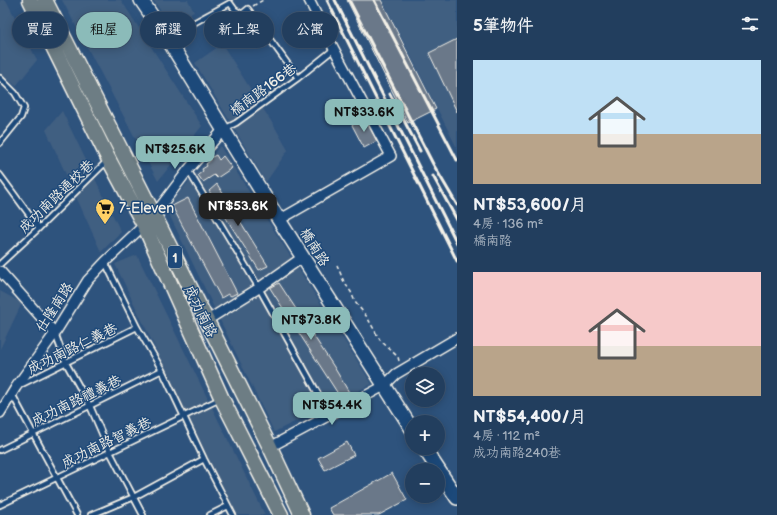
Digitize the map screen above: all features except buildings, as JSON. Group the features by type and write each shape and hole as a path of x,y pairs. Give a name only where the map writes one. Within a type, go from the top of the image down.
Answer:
{"main road":[{"name":"成功南路","path":"30,0 109,160 144,226 222,398 281,515"},
{"name":"成功南路","path":"45,0 270,447 302,515"}],"street":[{"name":"橋南路","path":"141,0 149,12"},
{"path":"279,220 391,156 309,0"},
{"name":"橋南路","path":"173,48 279,220 405,418"},
{"name":"仕隆南路","path":"0,413 55,333 88,280 104,262 154,215 188,170 223,130"},
{"path":"206,321 259,288 303,257"},
{"path":"0,271 55,333"},
{"path":"270,447 384,386 396,374 457,338"},
{"path":"429,455 457,498"}],"lane":[{"path":"196,21 230,2 235,10 242,14 248,9 298,78"},
{"name":"橋南路166巷","path":"223,130 236,123 298,78 334,49"},
{"path":"0,78 15,93 24,108 21,117 0,143"},
{"name":"成功南路通校巷","path":"0,264 109,160"},
{"path":"188,170 259,288 331,415"},
{"path":"0,175 39,228"},
{"path":"104,262 137,327 162,370 204,459 233,515"},
{"name":"成功南路仁義巷","path":"14,391 137,327"},
{"path":"55,333 66,363 90,406 110,452 142,515"},
{"name":"成功南路禮義巷","path":"0,450 162,370"},
{"path":"14,391 32,434 77,515"},
{"name":"成功南路智義巷","path":"0,505 222,398"},
{"path":"91,515 134,497 204,459"},
{"path":"210,515 228,506"}],"path":[{"path":"248,9 263,0"},
{"path":"337,265 355,302 367,317 380,340 398,357 403,370"}],"shaded area":[{"path":"0,0 6,0 12,12 12,48 31,48 37,60 16,86 0,74"},
{"path":"62,0 121,0 129,12 76,12 76,26"},
{"path":"153,0 188,0 194,12 162,12"},
{"path":"382,0 457,0 457,148 399,33"},
{"path":"132,17 140,30 140,48 152,48 202,126 158,181 87,48 132,48"},
{"path":"216,48 225,48 276,129 288,150 266,182 195,63"},
{"path":"62,111 121,232 101,252 46,130"},
{"path":"220,146 372,384 274,432 166,208"},
{"path":"137,255 265,515 235,515 115,264"},
{"path":"0,291 22,303 0,349"}],"railway":[{"path":"327,0 457,261"},
{"path":"335,0 457,243"},
{"path":"349,0 433,164 457,205"},
{"path":"374,0 457,160"},
{"path":"390,94 420,151"},
{"path":"433,176 457,220"}],"place":[{"name":"7-Eleven","path":"105,225"}]}
